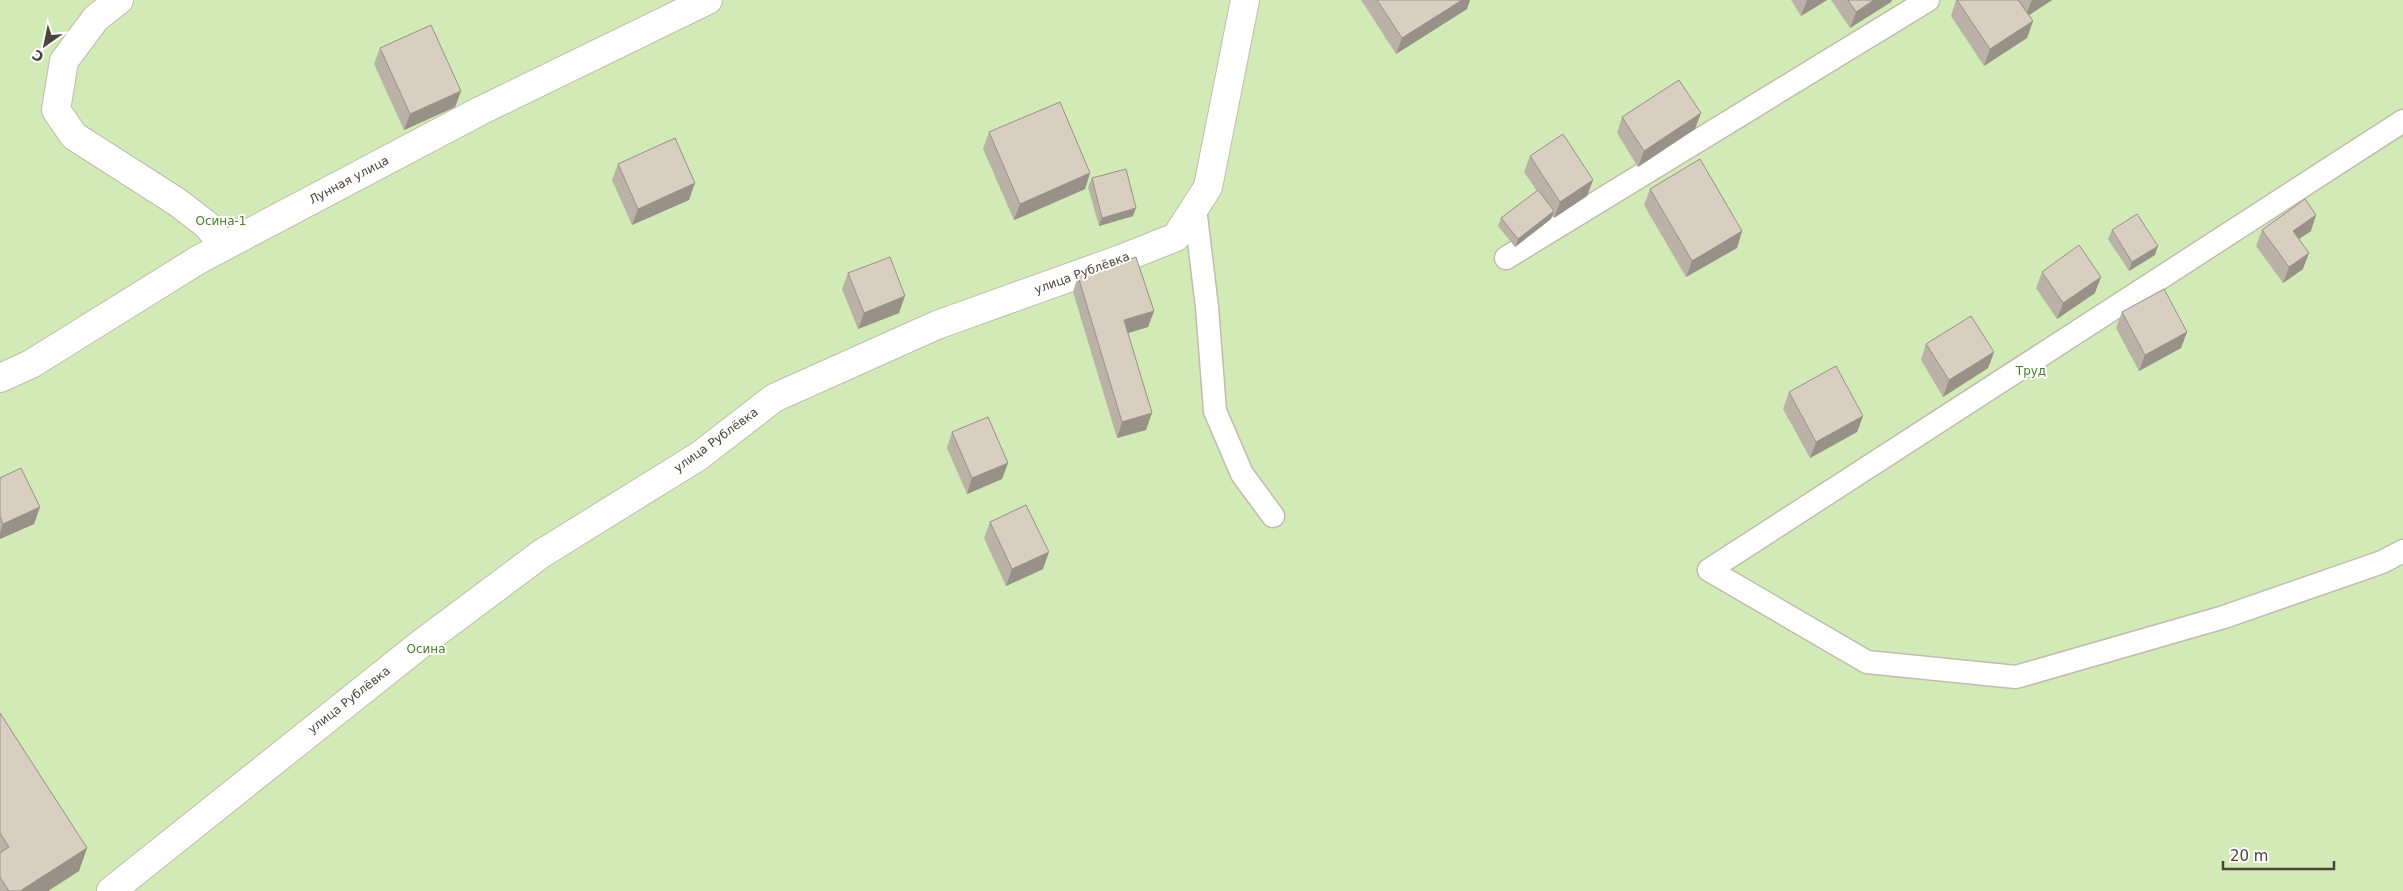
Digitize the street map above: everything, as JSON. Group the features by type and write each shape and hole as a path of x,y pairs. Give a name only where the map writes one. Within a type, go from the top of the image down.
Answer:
{"street":[{"path":"119,0 96,18 64,61 56,110 74,136 177,202 207,225 224,246"},
{"name":"Лунная улица","path":"0,378 31,364 198,260 224,246 480,110 708,0"},
{"name":"улица Рублёвка","path":"111,891 415,649 541,554 699,456 774,398 937,325 1121,259 1176,237 1208,187 1245,0"}],"lane":[{"path":"1506,258 1902,7 1928,0"},
{"path":"2403,121 1709,570 1867,662 2016,677 2224,617 2382,562 2403,551"},
{"path":"1195,208 1207,307 1215,411 1242,474 1274,516"}],"green space":[{"path":"0,0 2403,0 2403,891 0,891"}],"building":[{"path":"1377,0 1462,0 1402,38"},
{"path":"1848,0 1874,0 1856,12"},
{"path":"1957,0 2018,0 2033,21 1990,49"},
{"path":"431,25 461,91 410,114 380,48"},
{"path":"1679,80 1701,113 1644,151 1622,117"},
{"path":"1060,102 1090,173 1020,204 989,132"},
{"path":"1563,134 1593,180 1560,202 1530,156"},
{"path":"675,138 695,183 638,209 618,164"},
{"path":"1700,159 1742,231 1692,261 1650,189"},
{"path":"1126,169 1136,208 1102,218 1092,178"},
{"path":"1538,190 1554,211 1518,239 1501,218"},
{"path":"2305,199 2316,215 2293,231 2309,253 2289,267 2262,230"},
{"path":"2137,214 2158,246 2132,262 2112,230"},
{"path":"2079,245 2101,277 2063,303 2042,272"},
{"path":"890,257 905,296 864,313 848,273"},
{"path":"1136,257 1154,311 1124,320 1152,413 1122,422 1078,276"},
{"path":"2164,289 2187,332 2145,355 2122,312"},
{"path":"1971,316 1994,352 1949,380 1926,344"},
{"path":"1836,366 1863,416 1816,442 1789,392"},
{"path":"988,417 1008,463 972,478 952,432"},
{"path":"21,468 40,507 3,524 0,516 0,478"},
{"path":"1026,505 1049,552 1012,569 990,522"},
{"path":"0,713 87,848 20,891 9,891 0,877 0,853 9,847 0,833"}],"park label":[{"name":"Осина-1","path":"221,221"},
{"name":"Труд","path":"2031,371"},
{"name":"Осина","path":"426,649"}]}
